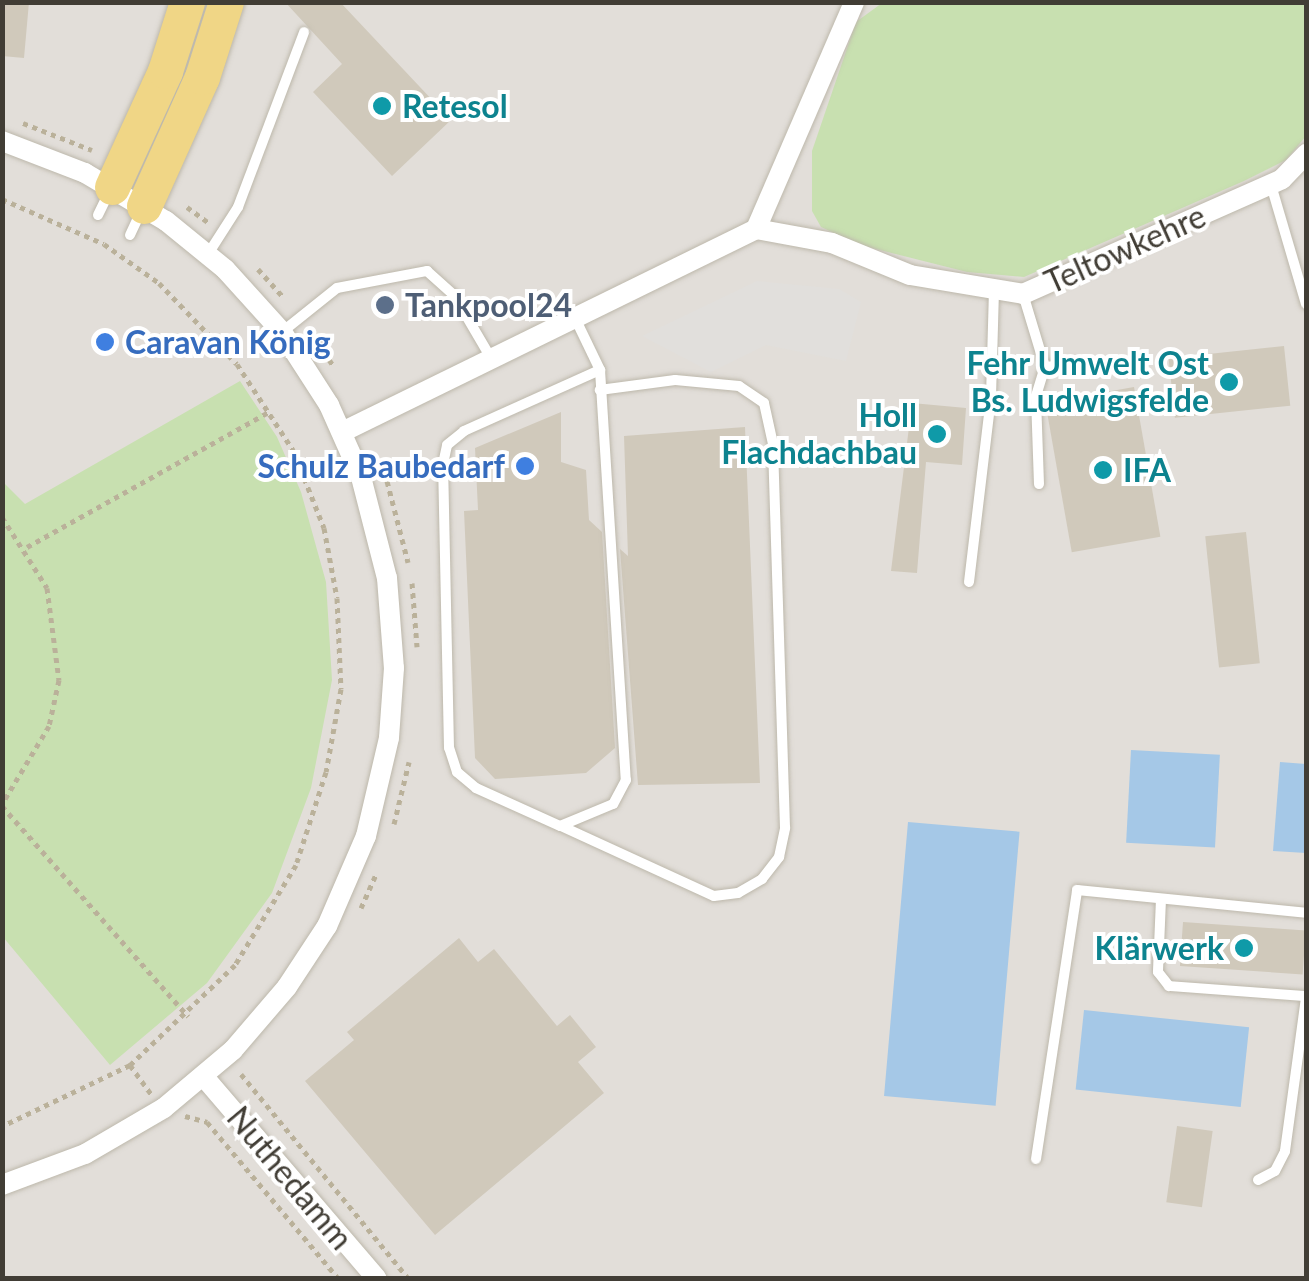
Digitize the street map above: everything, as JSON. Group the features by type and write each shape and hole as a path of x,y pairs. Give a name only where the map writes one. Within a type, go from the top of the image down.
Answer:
{"highway":[{"path":"111,189 187,2"},
{"path":"142,208 202,77 226,2"}],"street":[{"path":"342,432 756,229 854,2"},
{"path":"2,141 111,189 142,208 208,254 282,332 342,432 379,535 391,606 394,683 383,774 366,836 327,926 269,1010 204,1077 116,1138 2,1185"},
{"name":"Teltowkehre","path":"756,229 832,243 910,275 1023,294 1270,184 1306,154"},
{"name":"Nuthedamm","path":"204,1077 376,1278"}],"lane":[{"path":"208,254 238,208 304,32"},
{"path":"1270,184 1306,304"},
{"path":"282,332 338,288 427,270 454,295 492,359"},
{"path":"969,582 990,397 994,290"},
{"path":"1023,294 1046,367 1036,396 1040,484"},
{"path":"560,826 613,804 626,780 600,370 575,318"},
{"path":"1046,367 1074,364"},
{"path":"600,370 464,431 448,445 443,464 449,748 457,772 476,788 714,896 738,893 762,879 779,856 784,828 773,444 764,403 739,386 675,380 600,390"},
{"path":"1036,1159 1077,890 1306,914"},
{"path":"1161,899 1158,972 1168,986 1306,997 1285,1152 1275,1171 1258,1180"}],"path":[{"path":"20,122 111,189"},
{"path":"2,199 104,244 159,283 238,364 293,450 324,528 336,598 342,689 326,772 296,866 234,965 188,1016 130,1065 2,1126"},
{"path":"142,208 221,234 302,319 338,375"},
{"path":"26,547 269,412"},
{"path":"386,476 408,562 417,665"},
{"path":"2,516 26,547 47,588 58,634 58,680 49,726 2,805 188,1016"},
{"path":"389,839 410,753"},
{"path":"355,921 379,867"},
{"path":"176,1126 252,1064"},
{"path":"242,1074 408,1278"},
{"path":"189,1118 206,1122 338,1278"}],"shaded area":[{"path":"3,3 1306,3 1306,1278 3,1278"},
{"path":"757,281 839,289 861,302 846,361 766,345 711,372 642,336"}],"green space":[{"path":"882,3 1306,3 1306,136 1286,160 1244,181 1024,277 967,272 860,245 821,227 812,211 812,151 856,22"},
{"path":"240,381 277,437 301,492 326,582 332,680 311,788 272,893 207,983 110,1065 3,937 3,482 25,504"}],"water":[{"path":"1131,750 1220,755 1215,848 1126,843"},
{"path":"1280,762 1306,764 1306,853 1273,851"},
{"path":"908,822 1020,832 996,1106 884,1096"},
{"path":"1084,1010 1249,1027 1241,1107 1076,1090"}],"building":[{"path":"2,2 29,2 24,58 2,56"},
{"name":"Retesol","path":"285,2 340,2 451,120 392,176 313,92 342,64"},
{"name":"Fehr Umwelt Ost Bs. Ludwigsfelde","path":"1284,346 1290,406 1175,418 1169,358"},
{"name":"IFA","path":"1134,387 1160,537 1072,552 1045,403"},
{"path":"912,403 966,408 962,465 926,462 917,573 891,571"},
{"path":"561,412 561,462 586,470 589,520 602,532 615,748 586,773 495,779 475,758 464,511 478,510 475,448"},
{"path":"745,427 760,783 638,785 620,549 628,556 624,436"},
{"path":"1246,532 1260,663 1219,668 1205,536"},
{"name":"Klärwerk","path":"1183,922 1306,931 1303,974 1180,966"},
{"path":"459,938 478,962 494,949 557,1026 570,1015 596,1047 578,1062 604,1093 435,1235 305,1081 354,1040 347,1032"},
{"path":"1177,1126 1213,1131 1202,1207 1166,1202"}],"place":[{"name":"Retesol","path":"382,106"},
{"name":"Tankpool24","path":"385,305"},
{"name":"Caravan König","path":"105,342"},
{"name":"Fehr Umwelt Ost Bs. Ludwigsfelde","path":"1229,382"},
{"name":"Holl Flachdachbau","path":"937,434"},
{"name":"Schulz Baubedarf","path":"525,466"},
{"name":"IFA","path":"1103,470"},
{"name":"Klärwerk","path":"1244,948"}]}
